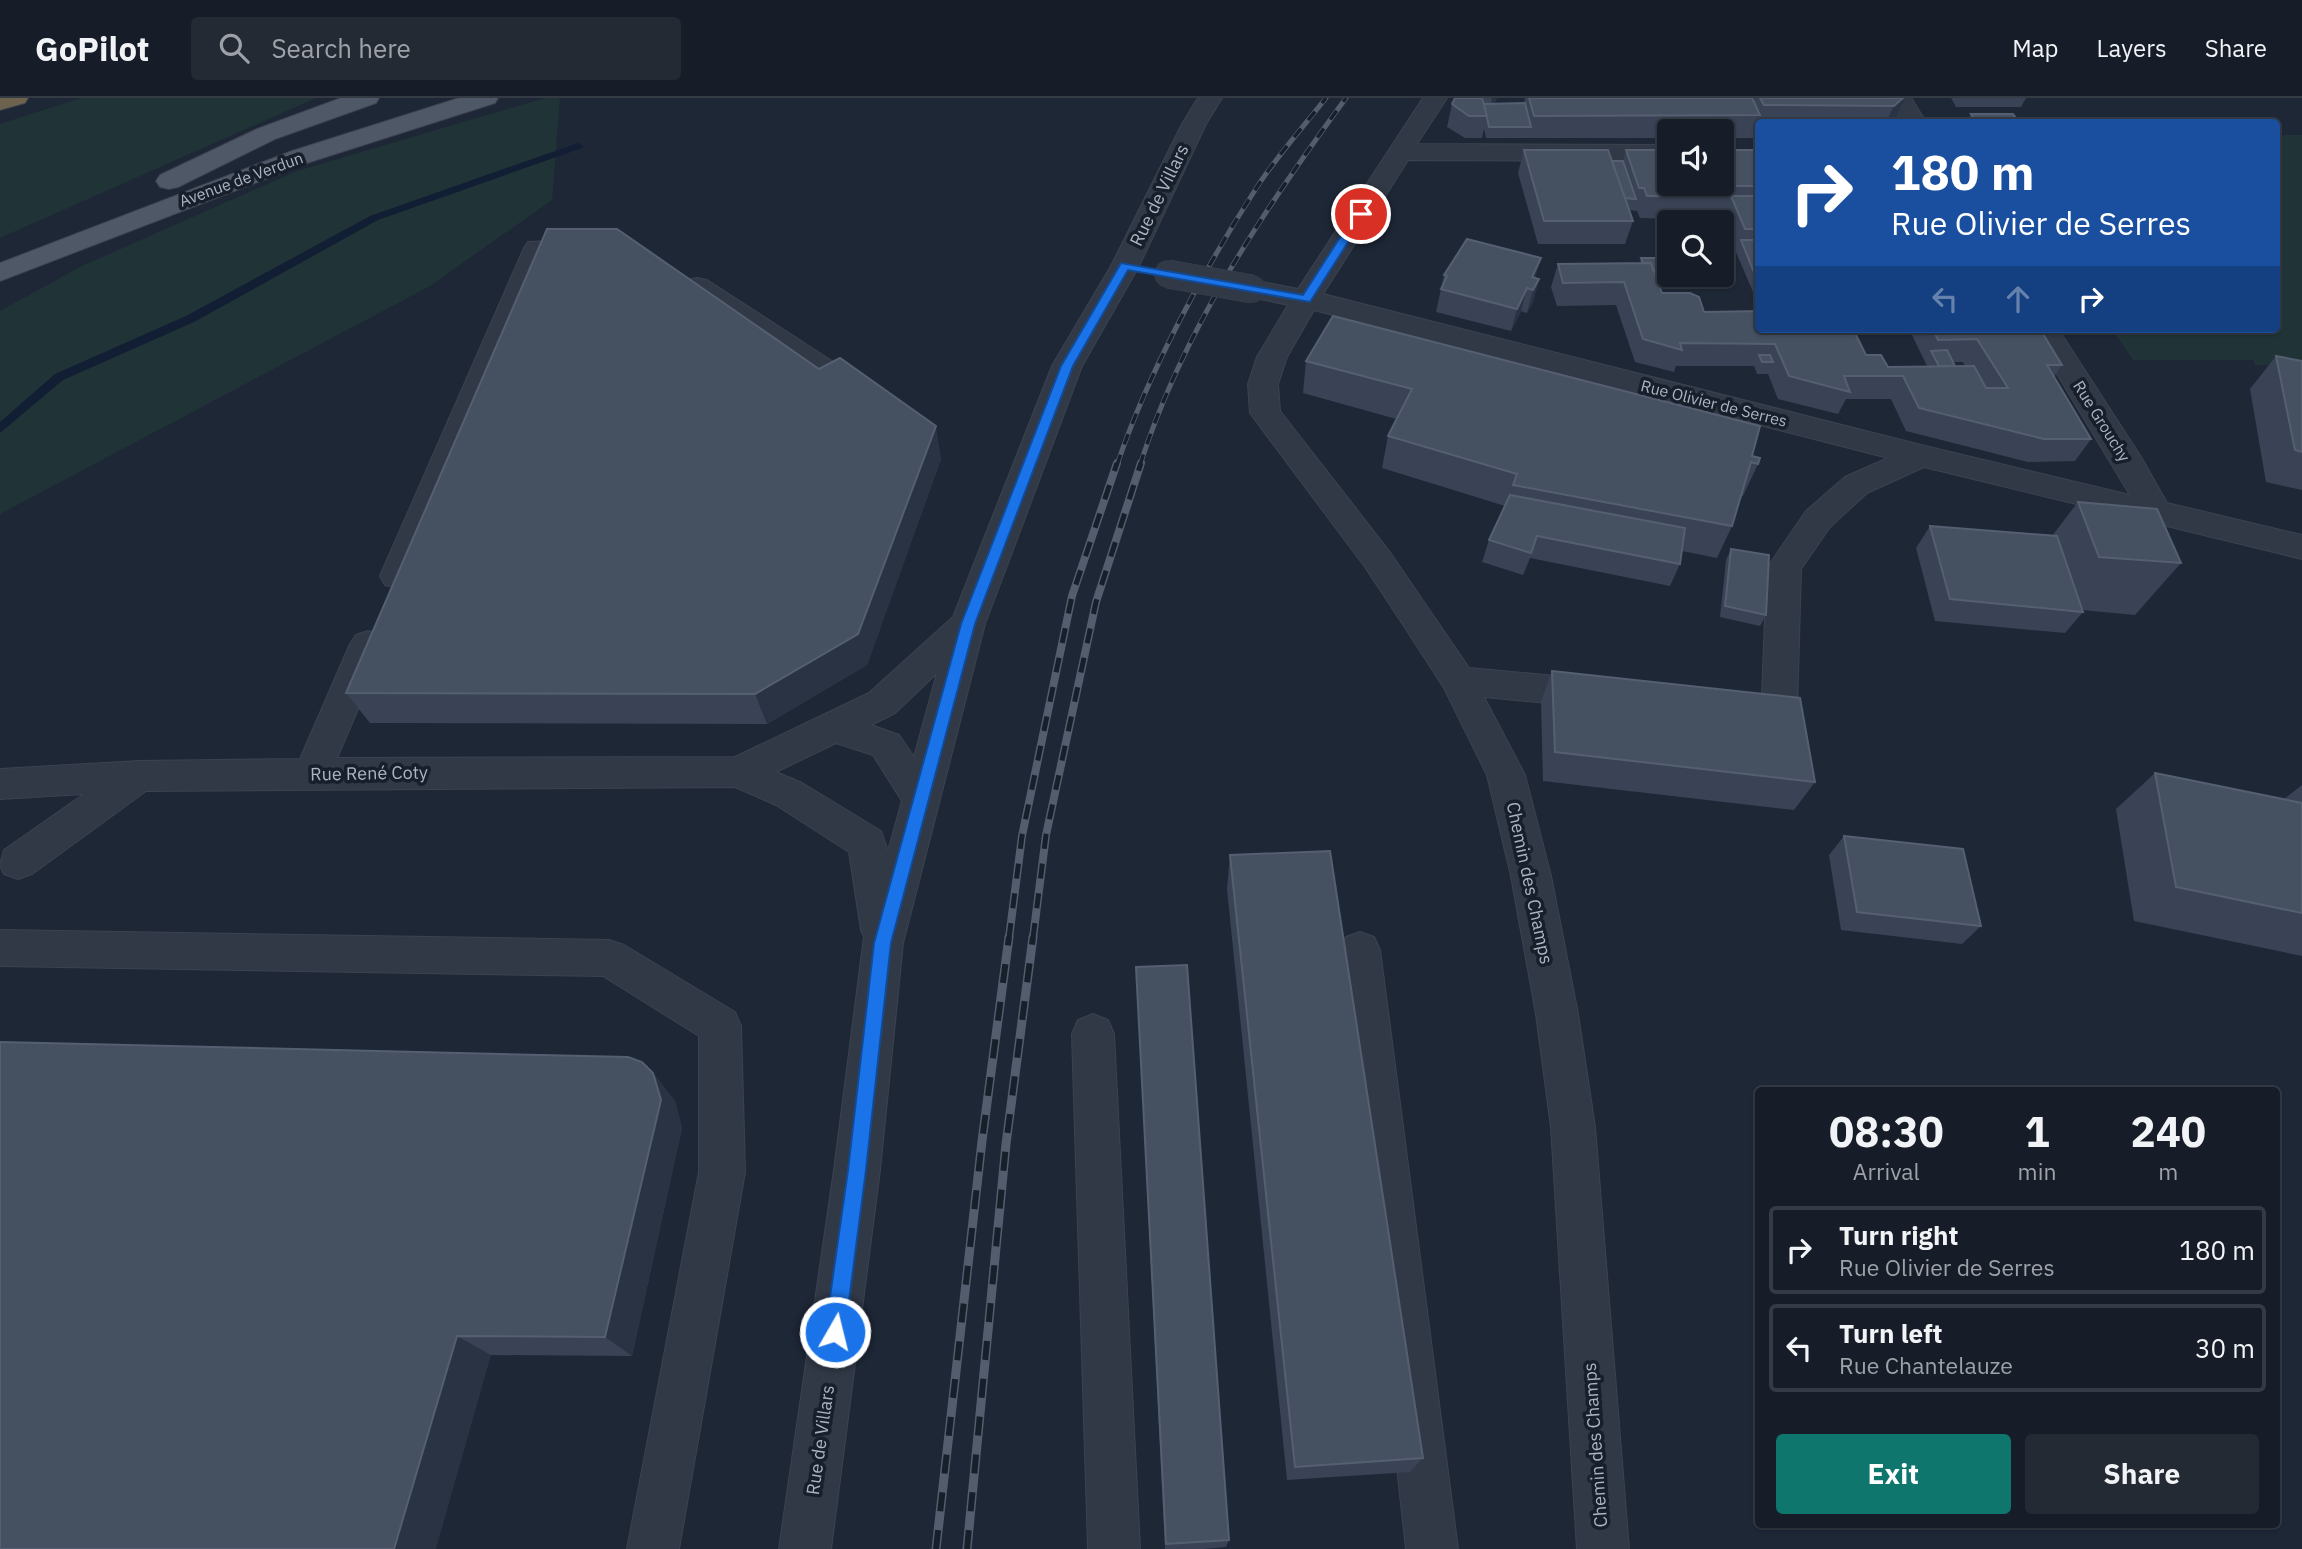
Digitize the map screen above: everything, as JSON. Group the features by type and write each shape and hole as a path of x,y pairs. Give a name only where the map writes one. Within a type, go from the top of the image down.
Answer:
{"highway":[{"path":"0,103 16,98"}],"main road":[{"name":"Avenue de Verdun","path":"0,272 184,172 345,102 367,98"},
{"name":"Avenue de Verdun","path":"0,272 245,175 423,115 486,98"}],"street":[{"name":"Rue de Villars","path":"805,1549 857,1170 883,943 968,624 1067,366 1125,266 1194,124 1210,98"},
{"name":"Chemin des Champs","path":"1435,98 1272,356 1263,384 1265,413 1377,559 1458,681 1506,775 1531,876 1557,1014 1573,1127 1603,1549"},
{"path":"1899,98 1912,119"},
{"path":"1401,152 1657,153"},
{"path":"312,774 538,248 613,247"},
{"name":"Rue Olivier de Serres","path":"1125,266 1346,307 1921,456 2302,547"},
{"path":"672,269 830,374"},
{"name":"Rue Grouchy","path":"2047,333 2157,514"},
{"path":"1712,705 1779,711 1784,568 1818,520 1856,485 1921,456"},
{"name":"Rue René Coty","path":"738,772 882,702 968,624"},
{"path":"1458,681 1632,697"},
{"path":"833,728 886,745 921,799"},
{"name":"Rue René Coty","path":"0,784 140,776 738,772 789,794 867,843 883,943"},
{"path":"18,862 140,776"},
{"path":"0,947 609,958 720,1026 722,1172 653,1549"},
{"path":"1360,950 1432,1549"},
{"path":"1093,1034 1114,1549"}],"green space":[{"path":"81,98 316,98 0,238 0,124"},
{"path":"545,98 560,98 552,200 430,286 0,514 0,311 82,266 297,171"},
{"path":"2280,135 2302,135 2302,365 2255,365 2253,360 2133,360 2115,333 2280,333"}],"building":[{"path":"1455,98 1482,98 1487,116 1469,116 1452,104"},
{"path":"1529,98 1752,98 1760,115 1534,116"},
{"path":"1760,98 1903,98 1894,106 1764,105"},
{"path":"1525,103 1531,127 1489,127 1484,104"},
{"path":"1971,114 2013,114 2017,119 1975,119"},
{"path":"1524,150 1608,150 1633,221 1544,221"},
{"path":"1626,150 1657,150 1657,196 1647,196 1644,188 1639,188"},
{"path":"1734,150 1755,150 1755,186 1735,186"},
{"path":"1612,161 1623,161 1636,199 1625,198"},
{"path":"1731,196 1755,196 1755,229 1745,229"},
{"path":"547,229 617,229 819,369 840,358 936,426 858,634 755,694 346,693"},
{"path":"1467,239 1541,258 1532,277 1539,279 1533,290 1527,288 1517,309 1441,289 1447,276 1444,275"},
{"path":"1741,240 1755,240 1753,270"},
{"path":"1641,258 1657,258 1657,270 1653,270 1651,263 1643,263"},
{"path":"1651,263 1657,287 1660,287 1662,293 1690,293 1699,297 1704,312 1755,311 1755,333 1855,333 1866,355 1881,355 1888,367 1974,366 1986,388 2008,388 1977,339 1938,340 1935,333 2042,333 2062,365 2047,365 2091,439 2044,439 1919,408 1903,376 1844,376 1850,392 1789,376 1775,344 1680,343 1682,350 1643,339 1624,282 1563,283 1558,264"},
{"path":"1333,316 1760,426 1752,456 1760,458 1758,464 1751,462 1732,526 1513,485 1517,474 1388,436 1412,389 1306,361"},
{"path":"1947,350 1955,366 1939,366 1931,351"},
{"path":"1759,355 1770,355 1773,362 1762,362"},
{"path":"2276,356 2302,361 2302,452 2295,450"},
{"path":"1510,495 1685,528 1680,564 1537,536 1531,553 1489,540"},
{"path":"2078,502 2157,509 2181,563 2099,557"},
{"path":"1930,526 2057,536 2083,612 1950,599"},
{"path":"1731,549 1769,555 1766,615 1725,606"},
{"path":"1552,671 1800,698 1815,782 1555,752"},
{"path":"2155,773 2302,803 2302,913 2176,887"},
{"path":"1844,836 1963,849 1981,926 1857,912"},
{"path":"1330,851 1423,1458 1295,1467 1230,855"},
{"path":"1187,965 1229,1540 1166,1544 1136,967"},
{"path":"0,1042 628,1057 642,1062 653,1073 661,1100 605,1337 457,1336 394,1549 0,1549"}],"waterway":[{"path":"0,429 59,377 190,319 374,218 578,146"}],"railway":[{"path":"1117,465 1161,358 1217,252 1265,175 1326,98"},
{"path":"1140,465 1158,415 1202,319 1256,228 1346,98"},
{"path":"1009,938 1022,836 1072,596 1117,463"},
{"path":"1033,938 1046,835 1096,602 1141,463"},
{"path":"936,1549 982,1141 1009,937"},
{"path":"967,1549 1006,1144 1033,937"}],"route":[{"path":"835,1332 883,943 968,624 1067,366 1125,266 1306,300 1361,214"}]}
